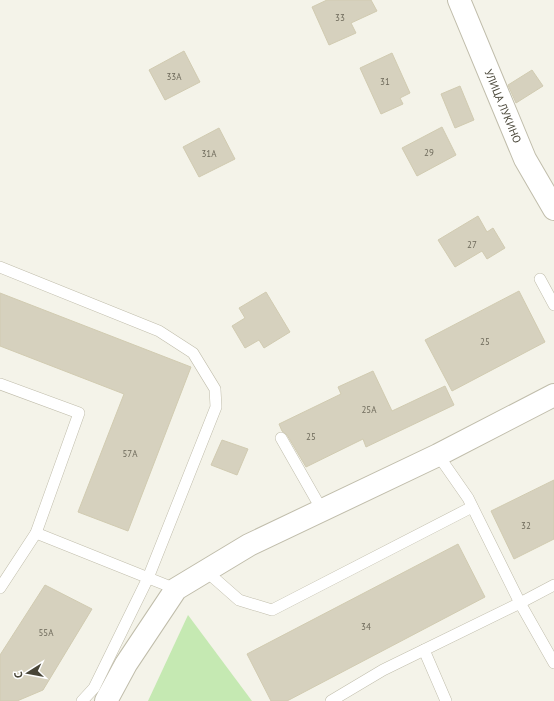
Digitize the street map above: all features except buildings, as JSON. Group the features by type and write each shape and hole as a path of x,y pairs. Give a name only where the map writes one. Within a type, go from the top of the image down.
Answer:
{"street":[{"name":"УЛИЦА ЛУКИНО","path":"459,0 525,159 554,209"},
{"path":"106,701 126,664 176,589 250,545 438,455 554,395"}],"lane":[{"path":"0,267 159,331 193,353 215,389 216,407 148,578 94,688 82,701"},
{"path":"540,279 554,305"},
{"path":"0,384 79,413 36,533 0,588"},
{"path":"281,438 322,510"},
{"path":"438,455 472,507 520,603 554,663"},
{"path":"206,571 239,600 272,610 472,507"},
{"path":"36,533 176,589"},
{"path":"332,701 383,670 554,585"},
{"path":"424,650 446,701"}],"green space":[{"path":"188,615 252,701 148,701"}]}
